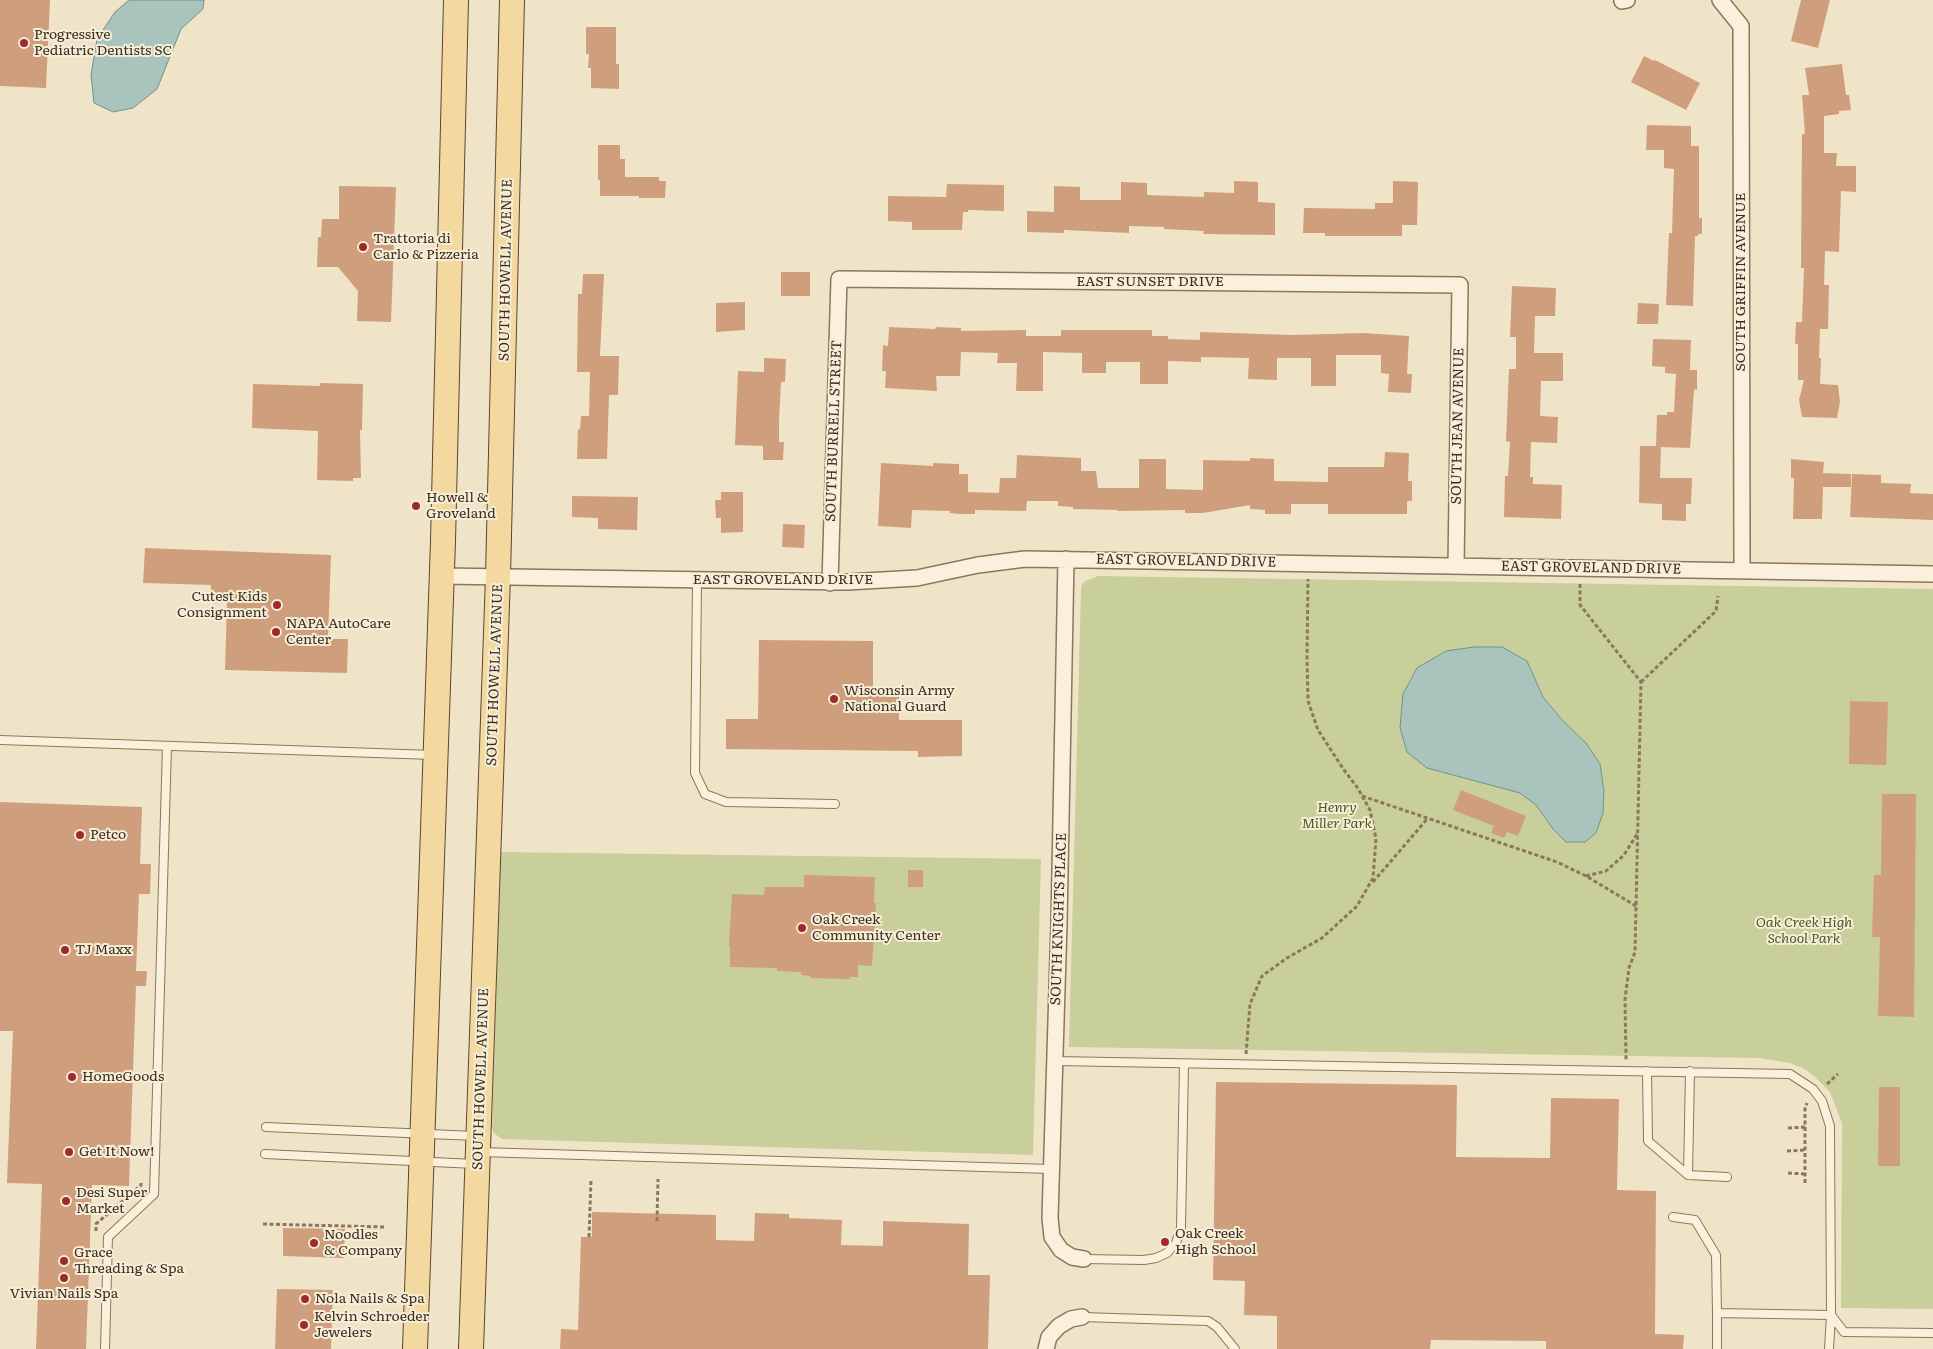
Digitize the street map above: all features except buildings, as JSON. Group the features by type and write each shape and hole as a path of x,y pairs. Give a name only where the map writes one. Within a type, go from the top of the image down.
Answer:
{"main road":[{"path":"415,1349 436,755 456,0"},
{"name":"SOUTH HOWELL AVENUE","path":"471,1349 498,576 511,2"}],"street":[{"path":"1622,1 1627,0"},
{"name":"SOUTH GRIFFIN AVENUE","path":"1720,0 1741,26 1742,570"},
{"name":"EAST SUNSET DRIVE","path":"839,279 1460,285"},
{"name":"SOUTH BURRELL STREET","path":"830,583 839,279"},
{"name":"SOUTH JEAN AVENUE","path":"1456,566 1460,285"},
{"name":"EAST GROVELAND DRIVE","path":"441,576 830,583 918,578 1006,560 1066,559 1933,574"},
{"name":"SOUTH KNIGHTS PLACE","path":"1066,559 1050,1218 1052,1237 1061,1250 1072,1257 1084,1259"},
{"path":"1046,1349 1049,1338 1059,1326 1071,1319 1082,1317"}],"lane":[{"path":"697,580 695,773 705,794 726,802 835,804"},
{"path":"0,740 436,755"},
{"path":"105,1349 108,1237 154,1194 167,746"},
{"path":"1054,1061 1790,1074 1813,1089 1822,1101 1830,1126 1831,1315 1829,1349"},
{"path":"1084,1259 1144,1260 1156,1258 1167,1253 1176,1243 1181,1228 1184,1064"},
{"path":"1647,1071 1648,1141 1688,1175 1727,1177"},
{"path":"1688,1175 1690,1071"},
{"path":"266,1127 423,1134 479,1150"},
{"path":"265,1154 422,1162 479,1150 1051,1169"},
{"path":"1673,1217 1695,1220 1716,1255 1717,1349"},
{"path":"1717,1313 1831,1315"},
{"path":"1831,1315 1844,1332 1933,1333"},
{"path":"1082,1317 1208,1321 1218,1327 1235,1349"}],"path":[{"path":"1244,1064 1250,1004 1262,976 1287,958 1322,938 1357,906 1373,878 1376,839 1370,810 1318,730 1308,701 1309,564"},
{"path":"1580,568 1580,605 1641,682 1636,952 1629,968 1625,998 1627,1070"},
{"path":"1641,682 1716,612 1718,596"},
{"path":"1362,796 1557,862 1586,876 1636,906"},
{"path":"1367,889 1428,818"},
{"path":"1586,876 1606,870 1624,855 1638,832"},
{"path":"1827,1084 1838,1074"},
{"path":"1804,1183 1805,1128 1808,1103"},
{"path":"1788,1128 1805,1128"},
{"path":"1787,1150 1805,1150"},
{"path":"1788,1173 1804,1174"},
{"path":"657,1221 658,1179"},
{"path":"96,1232 96,1224 141,1185 141,1180"},
{"path":"589,1237 591,1180"},
{"path":"263,1224 384,1227"}],"green space":[{"name":"Henry Miller Park","path":"1098,576 1933,589 1933,1309 1841,1308 1842,1123 1830,1092 1813,1075 1803,1068 1790,1063 1759,1058 1069,1047 1081,590 1085,581"},
{"path":"501,852 1041,859 1033,1155 502,1139 494,1133 492,1128"}],"water":[{"path":"129,0 204,0 203,9 181,29 157,89 133,108 113,112 94,103 91,75 97,39 115,12"},
{"path":"1474,647 1502,647 1527,661 1543,697 1563,721 1586,743 1600,764 1604,791 1603,813 1596,833 1585,842 1566,842 1553,829 1536,805 1520,793 1427,768 1407,752 1400,728 1403,694 1417,668 1446,651"}],"place":[{"name":"Progressive Pediatric Dentists SC","path":"24,43"},
{"name":"Trattoria di Carlo & Pizzeria","path":"363,247"},
{"name":"Howell & Groveland","path":"416,506"},
{"name":"Cutest Kids Consignment","path":"277,605"},
{"name":"NAPA AutoCare Center","path":"276,632"},
{"name":"Wisconsin Army National Guard","path":"834,699"},
{"name":"Petco","path":"80,835"},
{"name":"Oak Creek Community Center","path":"802,928"},
{"name":"TJ Maxx","path":"65,950"},
{"name":"HomeGoods","path":"72,1077"},
{"name":"Get It Now!","path":"69,1152"},
{"name":"Desi Super Market","path":"66,1201"},
{"name":"Oak Creek High School","path":"1165,1242"},
{"name":"Noodles & Company","path":"314,1243"},
{"name":"Grace Threading & Spa","path":"64,1261"},
{"name":"Vivian Nails Spa","path":"64,1278"},
{"name":"Nola Nails & Spa","path":"305,1299"},
{"name":"Kelvin Schroeder Jewelers","path":"304,1325"}],"park label":[{"name":"Oak Creek High School Park","path":"1804,932"}]}
